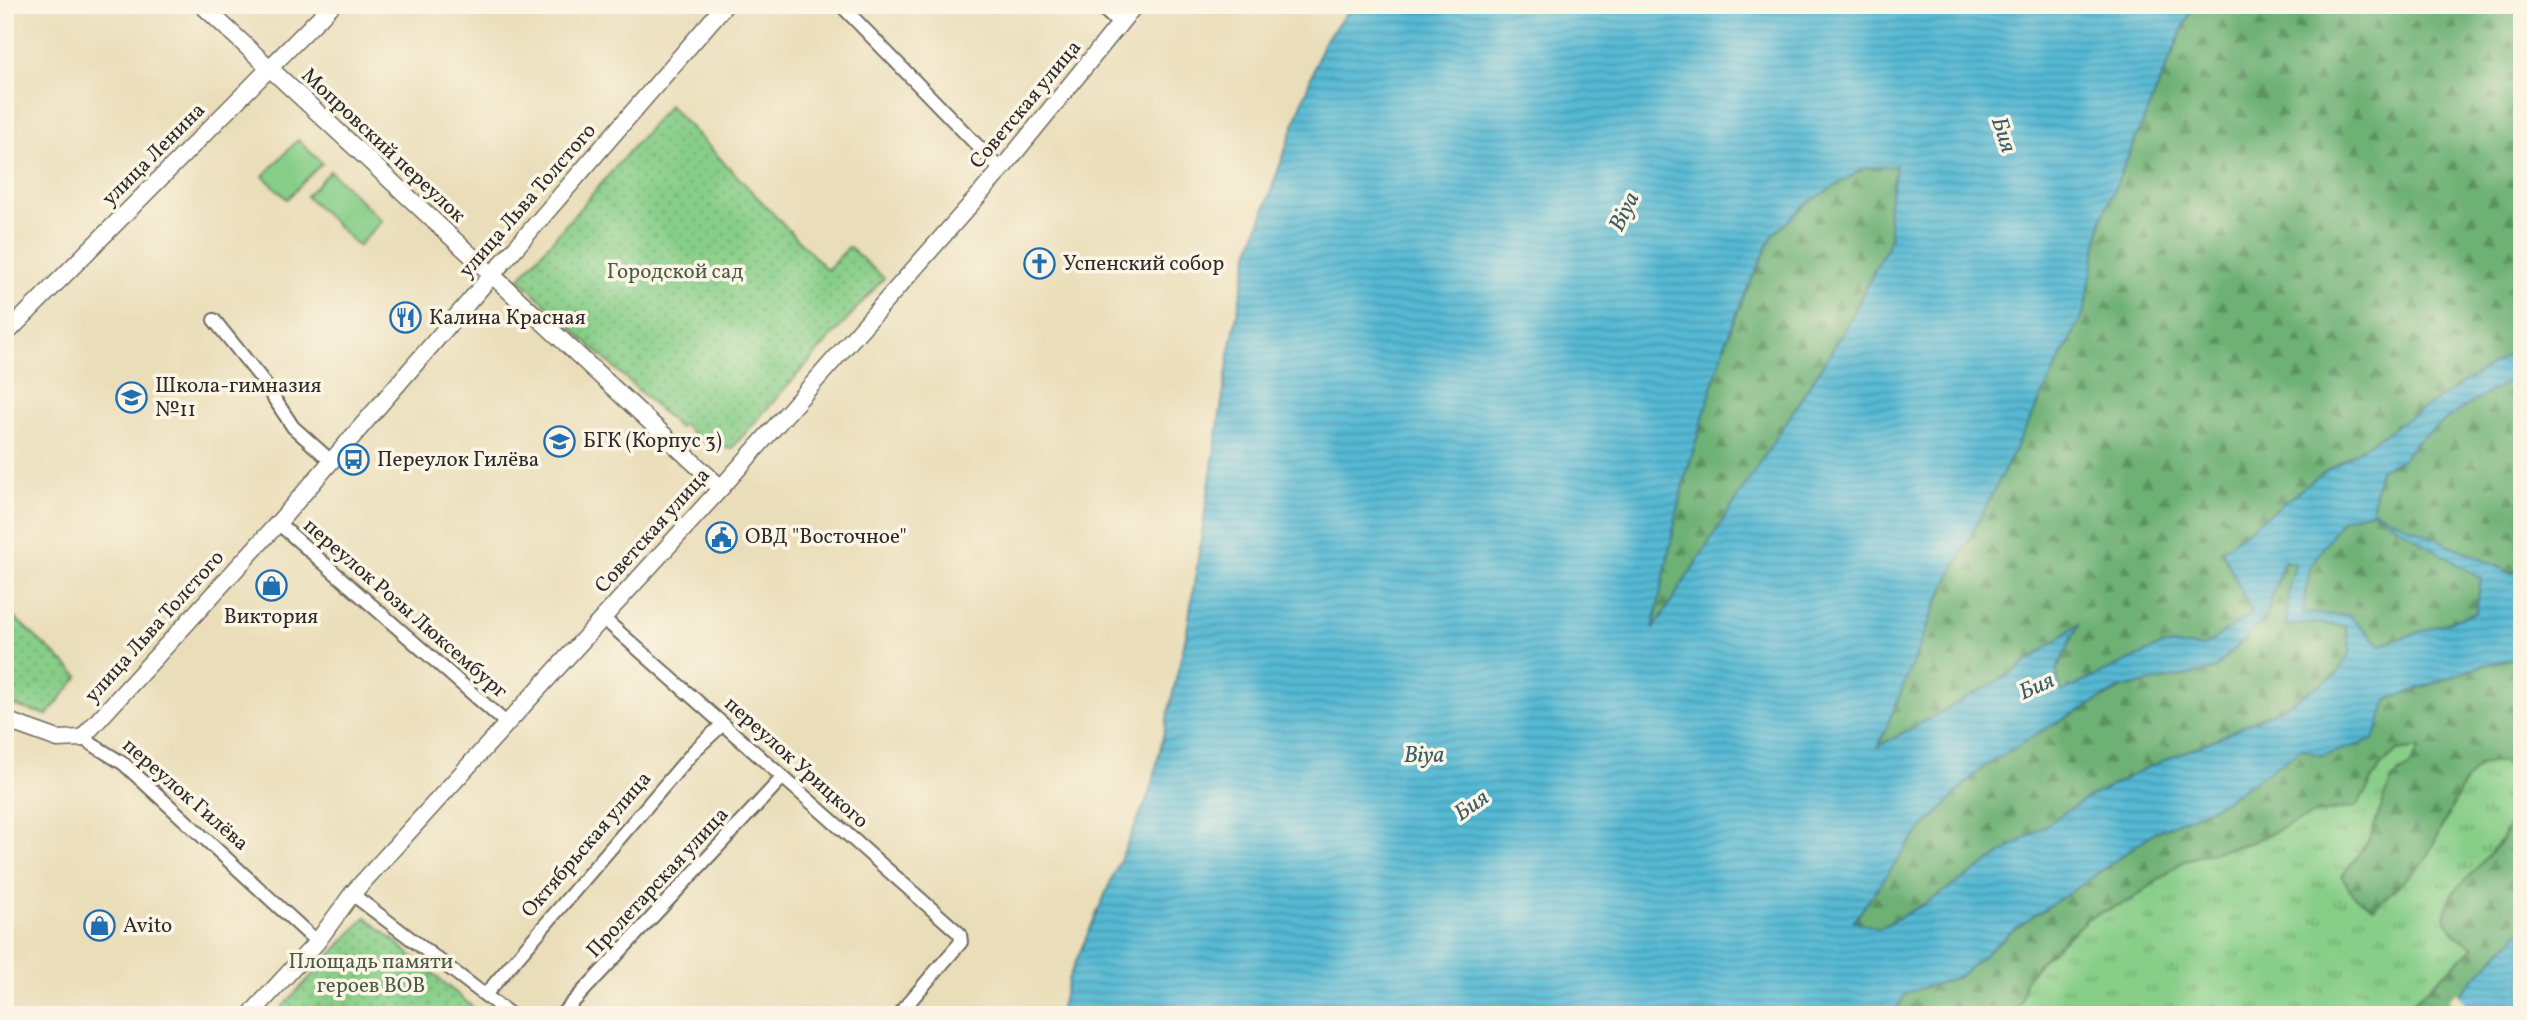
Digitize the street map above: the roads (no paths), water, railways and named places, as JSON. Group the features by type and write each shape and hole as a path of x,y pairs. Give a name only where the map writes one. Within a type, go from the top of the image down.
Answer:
{"street":[{"name":"Мопровский переулок","path":"202,5 721,488"},
{"name":"улица Ленина","path":"5,335 332,5"},
{"name":"улица Льва Толстого","path":"82,738 278,523 725,5"},
{"path":"841,5 1001,170"},
{"path":"1099,5 1120,24"},
{"name":"Советская улица","path":"250,1015 317,942 352,894 721,488 1001,170 1135,5"},
{"path":"214,320 260,377 293,427 331,461"},
{"name":"переулок Розы Люксембург","path":"278,523 506,723"},
{"name":"переулок Урицкого","path":"603,618 960,934 962,938 898,1015"},
{"name":"переулок Гилёва","path":"5,720 58,739 82,738 124,764 317,942"},
{"name":"Октябрьская улица","path":"485,995 689,757 723,724"},
{"name":"Пролетарская улица","path":"561,1015 783,777"},
{"path":"352,894 510,1014"}],"water":[{"name":"Biya","path":"1353,5 2193,5 2102,218 2084,313 1937,603 1879,746 2009,675 2079,624 2056,671 2062,692 2163,645 2203,647 2252,613 2222,550 2316,478 2522,345 2522,376 2455,413 2415,443 2403,459 2379,470 2372,510 2512,573 2522,569 2522,656 2484,665 2387,700 2374,740 2322,756 2302,749 2221,803 2153,833 2013,930 1958,977 1906,993 1893,1015 1059,1015 1069,977 1151,789 1187,631 1229,356 1249,253 1323,43","holes":["1896,166 1888,209 1891,238 1843,333 1653,630 1683,485 1727,338 1773,235 1806,204 1865,168","2372,511 2481,579 2476,613 2381,645 2349,615 2303,613 2310,567 2342,519","2284,561 2295,563 2289,588 2286,626 2315,623 2345,626 2351,651 2337,674 2285,706 2146,768 2084,800 1928,902 1879,929 1854,921 1912,840 1979,770 2045,729 2121,688 2213,670 2265,619"]},
{"path":"2522,929 2522,1015 2440,1015"}],"place":[{"name":"Успенский собор","path":"1040,264"},
{"name":"Калина Красная","path":"406,318"},
{"name":"Школа-гимназия №11","path":"132,398"},
{"name":"БГК (Корпус 3)","path":"560,441"},
{"name":"Переулок Гилёва","path":"354,460"},
{"name":"ОВД \"Восточное\"","path":"722,537"},
{"name":"Виктория","path":"271,585"},
{"name":"Avito","path":"100,926"}],"water label":[{"name":"Бия","path":"2003,135"},
{"name":"Бия","path":"2037,687"},
{"name":"Бия","path":"1472,806"}],"park label":[{"name":"Городской сад","path":"675,272"},
{"name":"Площадь памяти героев ВОВ","path":"371,974"}]}
